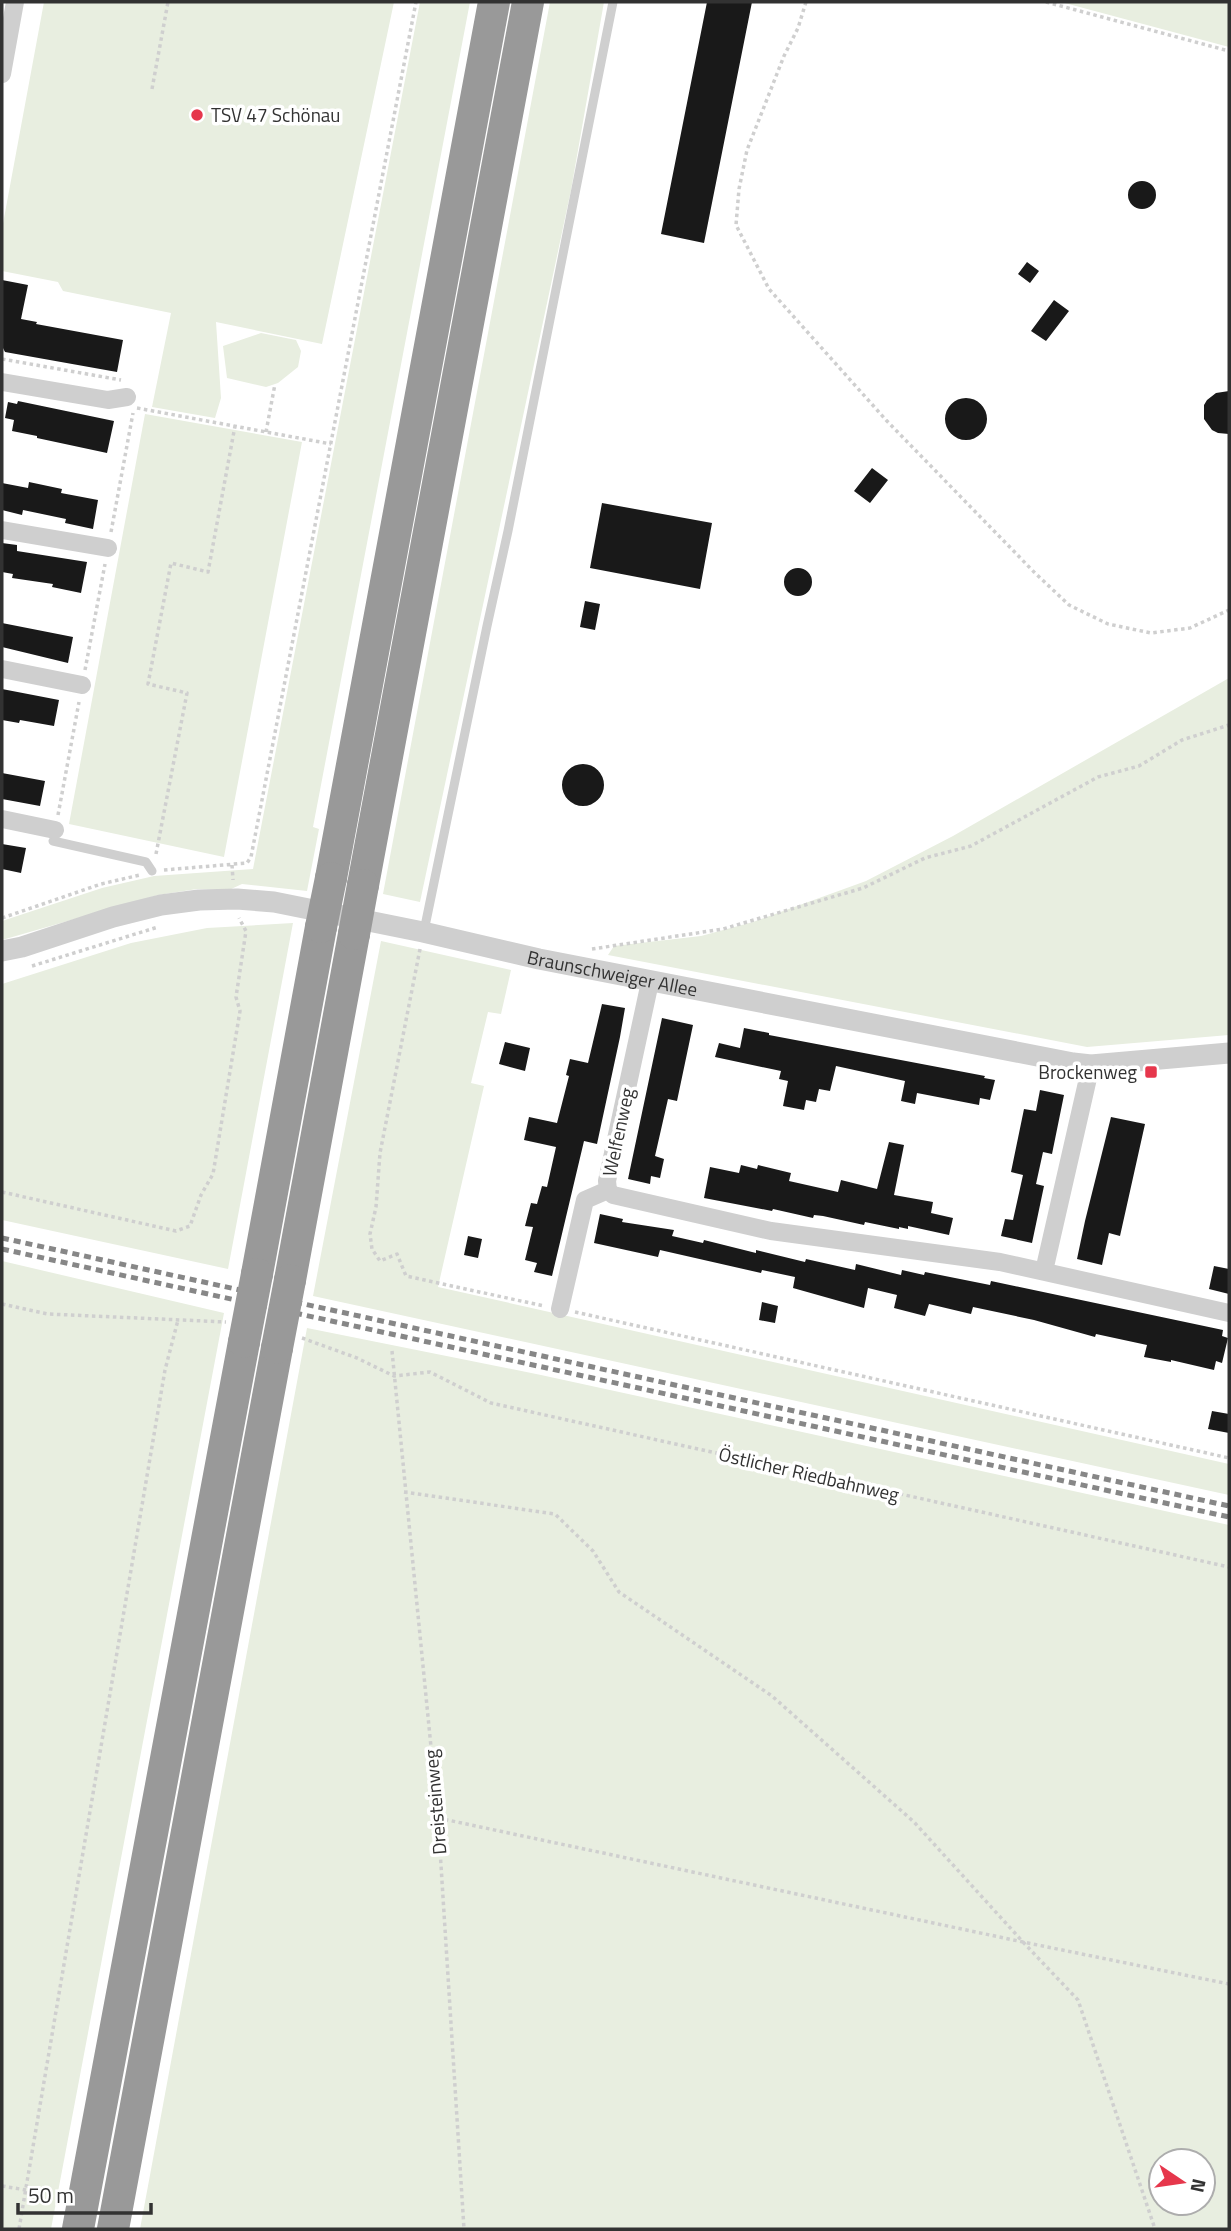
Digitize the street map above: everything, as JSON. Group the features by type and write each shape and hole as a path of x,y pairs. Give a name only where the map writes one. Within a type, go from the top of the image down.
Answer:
{"highway":[{"path":"78,2229 494,2"},
{"path":"113,2229 528,2"}],"street":[{"path":"2,74 14,2"},
{"path":"2,382 108,400 130,389"},
{"path":"2,530 108,548"},
{"path":"2,669 82,685"},
{"path":"2,819 54,835"},
{"name":"Braunschweiger Allee","path":"2,951 161,905 237,899 307,908 422,938 1091,1065 1229,1053"},
{"name":"Welfenweg","path":"560,1309 585,1200 608,1190 607,1181 650,982"},
{"path":"1044,1271 1091,1065"},
{"path":"608,1190 613,1195 773,1231 1000,1262 1229,1313"}],"lane":[{"path":"422,938 486,626 509,531 613,2"},
{"path":"54,835 146,862 152,871"}],"path":[{"path":"152,89 168,2"},
{"path":"2,918 102,884 152,871 247,863 251,857 416,2"},
{"path":"806,2 798,28 784,56 747,150 739,189 736,225 769,289 886,420 1069,605 1108,624 1150,633 1190,628 1229,610"},
{"path":"1045,2 1229,51"},
{"path":"2,359 130,389"},
{"path":"266,432 275,384"},
{"path":"54,835 134,407 331,444"},
{"path":"152,871 187,693 148,684 171,564 208,572 235,426"},
{"path":"588,950 723,929 863,888 925,858 971,846 1098,777 1139,766 1182,740 1229,725"},
{"path":"2,1192 176,1231 190,1226 201,1195 213,1174 240,1010 236,997 246,931 237,914 237,899"},
{"path":"28,967 167,925"},
{"path":"422,938 380,1153 376,1207 370,1234 372,1249 380,1261 397,1254 406,1276 1229,1458"},
{"path":"2,1304 48,1314 178,1320 165,1370 19,2229"},
{"name":"Dreisteinweg","path":"392,1351 438,1818 464,2229"},
{"name":"Östlicher Riedbahnweg","path":"394,1376 430,1372 491,1403 1229,1567"},
{"path":"404,1492 555,1514 593,1551 619,1592 772,1696 914,1822 1078,2000 1155,2229"},
{"path":"438,1818 1229,1984"},
{"path":"2,2186 26,2190"}],"shaded area":[{"name":"TSV 47 Schönau","path":"44,2 394,2 322,344 216,322 221,398 215,418 152,407 171,313 63,291 58,282 2,271 2,229"},
{"path":"420,2 470,2 313,827 319,829 307,891 242,884 229,890 197,889 158,895 2,940 2,921 102,888 154,876 253,869"},
{"path":"550,2 604,2 571,190 420,902 383,894"},
{"path":"1061,2 1229,2 1229,47"},
{"path":"261,333 296,340 301,351 298,367 278,383 266,387 227,378 223,346"},
{"path":"145,414 302,442 224,857 69,824"},
{"path":"1229,678 1229,1035 1087,1047 608,955 614,946 701,936 753,922 866,881 953,836"},
{"path":"293,923 228,1269 2,1220 2,984 131,943 207,928"},
{"path":"381,941 511,970 501,1014 488,1012 471,1083 484,1086 438,1287 1229,1464 1229,1495 313,1296"},
{"path":"2,1261 224,1313 51,2229 2,2229"},
{"path":"307,1328 541,1375 1229,1525 1229,2229 140,2229"}],"building":[{"path":"707,2 752,2 704,243 661,234"},
{"path":"1142,181 1152,185 1156,195 1152,205 1142,209 1132,205 1128,195 1132,185"},
{"path":"1027,262 1039,271 1030,283 1018,274"},
{"path":"2,280 28,285 21,319 123,340 117,372 5,352 2,346"},
{"path":"1054,300 1069,311 1046,341 1031,331"},
{"path":"1229,391 1229,434 1218,433 1212,430 1204,419 1204,405 1216,393"},
{"path":"966,398 981,404 987,419 981,434 966,440 951,434 945,419 951,404"},
{"path":"18,401 114,421 107,453 12,431 14,420 5,418 8,402 17,404"},
{"path":"872,468 888,480 870,503 854,491"},
{"path":"29,482 62,489 61,493 98,500 93,529 65,523 66,519 23,510 22,515 2,510 2,483 28,488"},
{"path":"602,503 712,523 700,589 590,568"},
{"path":"2,543 17,545 17,551 87,562 81,593 52,587 53,584 12,578 13,574 2,572"},
{"path":"798,568 808,572 812,582 808,592 798,596 788,592 784,582 788,572"},
{"path":"585,601 600,604 595,630 580,627"},
{"path":"2,623 73,637 68,663 2,647"},
{"path":"2,689 59,700 54,726 2,720"},
{"path":"583,764 598,770 604,785 598,800 583,806 568,800 562,785 568,770"},
{"path":"2,773 45,781 40,806 2,799"},
{"path":"2,844 26,848 21,873 2,869"},
{"path":"602,1004 625,1008 620,1037 597,1144 584,1141 552,1276 534,1272 537,1263 525,1260 533,1227 525,1226 531,1203 537,1204 542,1186 547,1187 556,1147 524,1140 529,1117 557,1123 569,1076 566,1075 570,1059 588,1063"},
{"path":"662,1018 693,1025 677,1101 668,1099 655,1156 664,1159 660,1178 651,1176 650,1184 628,1179"},
{"path":"744,1028 995,1080 990,1100 980,1098 979,1105 917,1093 915,1104 901,1101 905,1081 836,1066 830,1091 819,1089 816,1102 806,1100 804,1110 783,1106 788,1081 779,1079 781,1071 715,1057 719,1043 740,1048"},
{"path":"505,1042 530,1048 525,1071 499,1064"},
{"path":"1040,1090 1064,1095 1052,1154 1043,1152 1036,1184 1044,1186 1032,1243 1001,1236 1005,1219 1013,1220 1023,1175 1011,1172 1024,1109 1036,1111"},
{"path":"1111,1117 1145,1124 1120,1236 1109,1233 1102,1265 1077,1259"},
{"path":"889,1142 904,1145 894,1195 933,1202 931,1213 953,1218 949,1235 908,1226 908,1229 899,1229 823,1216 814,1215 813,1218 704,1198 710,1167 739,1173 741,1165 757,1169 758,1165 791,1173 789,1181 838,1192 841,1180 877,1189"},
{"path":"600,1214 623,1219 622,1222 674,1230 672,1236 703,1243 704,1240 756,1253 756,1250 805,1262 806,1259 855,1270 856,1264 901,1275 902,1270 924,1275 925,1272 990,1285 991,1281 1223,1330 1222,1336 1228,1338 1222,1363 1216,1361 1214,1370 1144,1357 1147,1345 1096,1334 1095,1337 973,1307 971,1314 929,1304 925,1316 894,1308 897,1295 868,1288 864,1308 793,1288 795,1277 762,1270 761,1273 660,1250 658,1257 594,1243"},
{"path":"468,1236 482,1239 478,1258 464,1255"},
{"path":"1214,1266 1229,1269 1229,1294 1209,1289"},
{"path":"762,1302 778,1306 775,1323 759,1320"},
{"path":"1212,1411 1229,1414 1229,1433 1208,1429"}],"railway":[{"path":"2,1238 1229,1506"},
{"path":"2,1249 1229,1517"}],"place":[{"name":"TSV 47 Schönau","path":"197,115"},
{"name":"Brockenweg","path":"1151,1072"}]}
